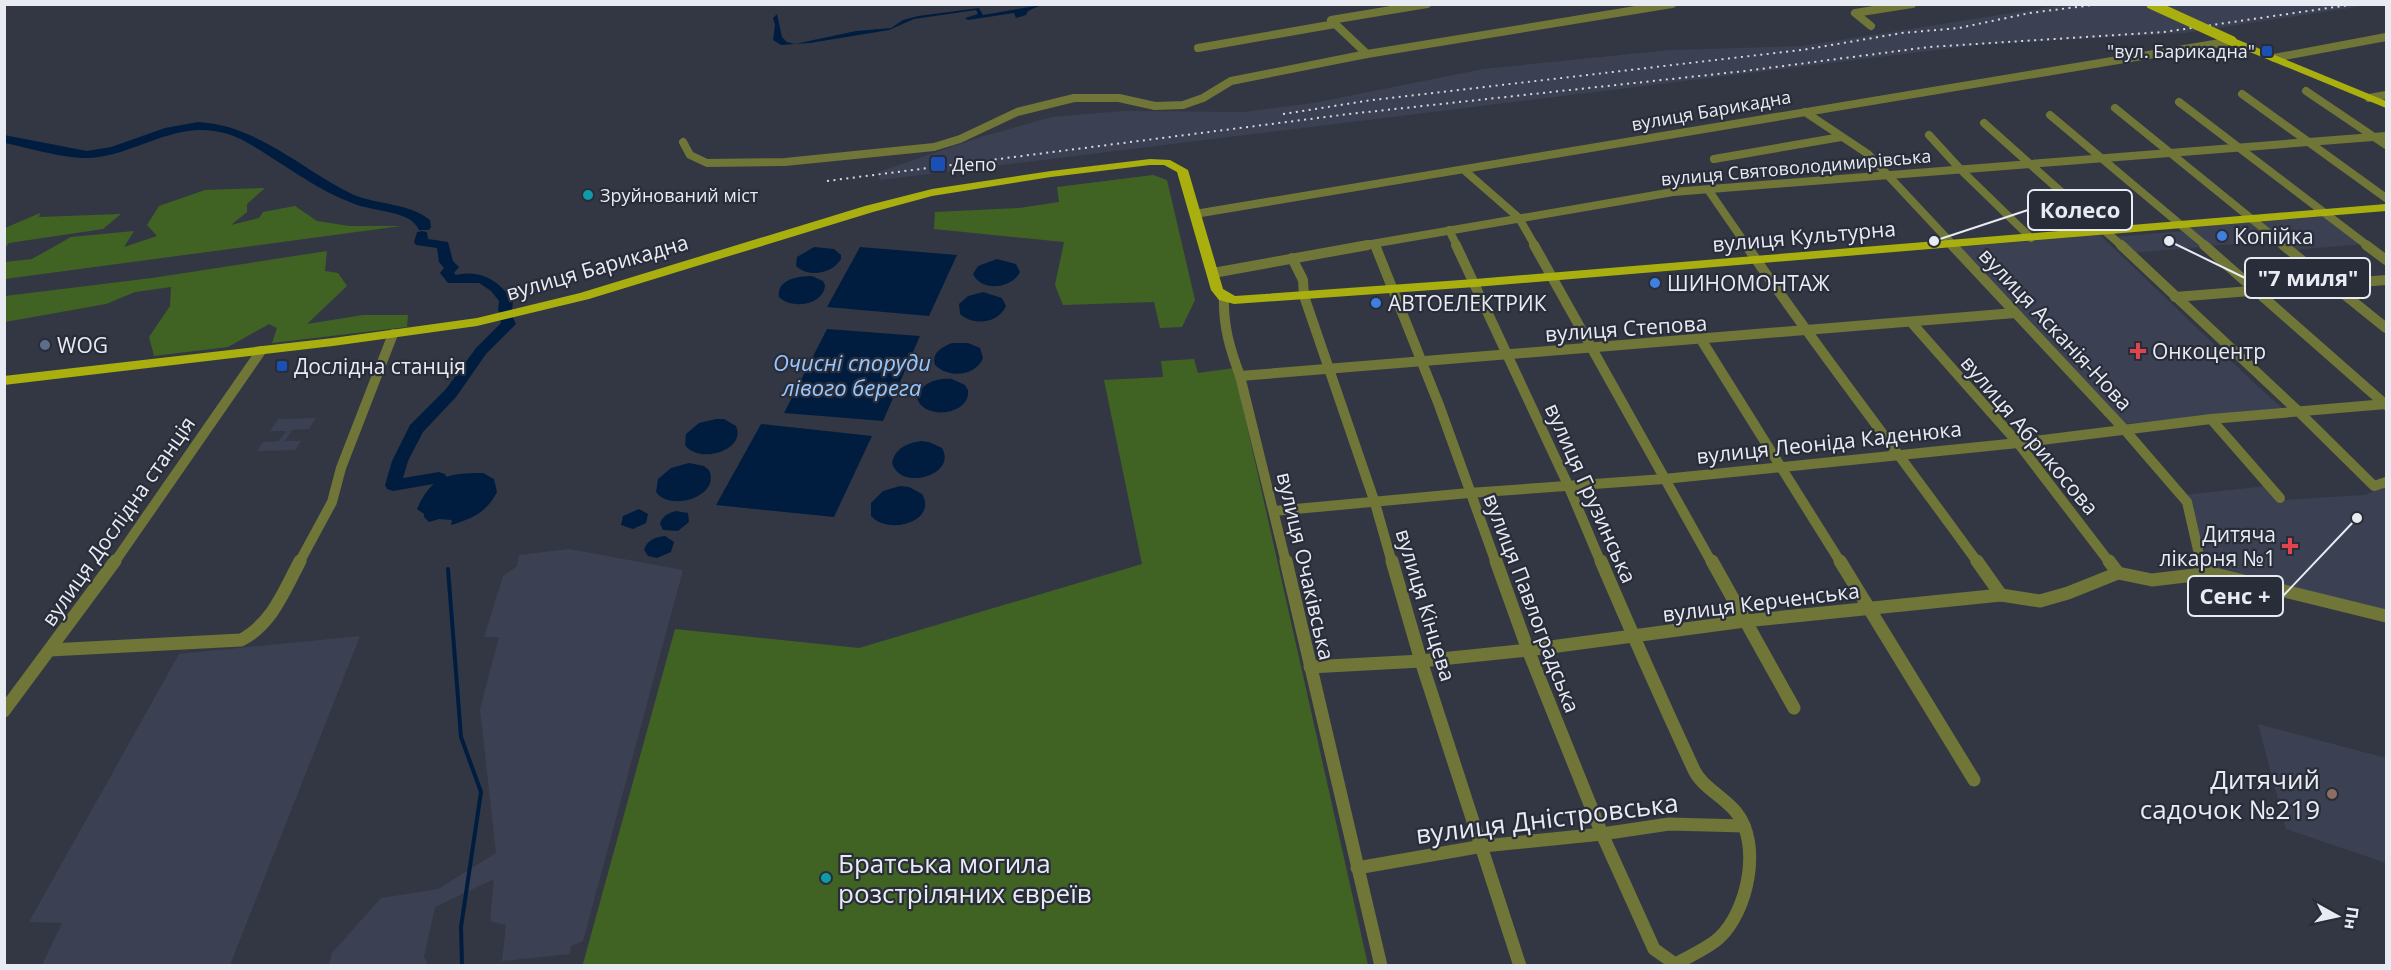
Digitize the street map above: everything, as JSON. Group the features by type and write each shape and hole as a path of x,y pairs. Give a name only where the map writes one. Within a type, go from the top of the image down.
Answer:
{"main road":[{"path":"2151,4 2232,41 2386,105"},
{"name":"вулиця Барикадна","path":"4,381 261,351 477,322 584,296 869,209 932,194 1051,174 1150,162 1176,166 1182,170 1186,179"},
{"name":"вулиця Очаківська","path":"1186,179 1217,290 1224,297"},
{"name":"вулиця Культурна","path":"1224,297 1245,300 1475,283 2386,208"}],"street":[{"path":"1367,54 1331,21 1427,4"},
{"path":"683,142 690,155 707,163 785,162 934,147 955,141 1017,112 1074,98 1106,97 1155,106 1183,105 1203,98 1231,81 1367,54 1672,4"},
{"path":"1871,26 1855,13 1912,4"},
{"path":"1198,48 1335,24"},
{"path":"2274,58 2386,37"},
{"name":"вулиця Барикадна","path":"1195,214 2232,41"},
{"path":"2306,91 2386,145"},
{"path":"2242,94 2386,198"},
{"path":"2368,98 2386,95"},
{"path":"2179,102 2241,147 2386,260"},
{"path":"2115,108 2386,328"},
{"name":"вулиця Асканія-Нова","path":"1806,112 1868,154 2124,429 2187,502 2198,550"},
{"path":"2050,115 2182,225 2386,405"},
{"path":"1984,123 2106,231 2298,411 2374,486 2386,482"},
{"path":"1929,135 1961,170 2031,238"},
{"name":"вулиця Святоволодимирівська","path":"1213,273 1635,197 2386,136"},
{"path":"1714,159 1841,137"},
{"path":"1464,170 1519,218 1794,708"},
{"path":"1709,191 1805,331 1900,455 2001,595"},
{"name":"вулиця Грузинська","path":"1449,230 1568,485 1633,637 1696,774 1736,812 1744,826"},
{"name":"вулиця Павлоградська","path":"1375,244 1439,405 1528,650 1602,834 1653,949 1673,965"},
{"name":"вулиця Кінцева","path":"1292,258 1303,280 1304,296 1375,502 1421,661 1483,846 1520,966"},
{"path":"2175,297 2386,280"},
{"name":"вулиця Очаківська","path":"1224,297 1225,327 1240,376 1274,511 1381,966"},
{"name":"вулиця Степова","path":"1240,376 2014,313"},
{"name":"вулиця Абрикосова","path":"1911,322 2018,443 2118,573"},
{"path":"50,650 242,640 255,633 275,608 332,502 341,468 393,334"},
{"path":"1702,340 1974,780"},
{"name":"вулиця Дослідна станція","path":"4,711 124,549 261,351"},
{"name":"вулиця Леоніда Каденюка","path":"1274,511 1470,493 1664,479 2018,443 2211,419 2386,405"},
{"path":"2211,419 2280,498"},
{"path":"2118,573 2152,580 2211,573 2386,616"},
{"name":"вулиця Керченська","path":"1310,667 1421,661 1528,650 1745,621 2001,595 2040,601 2068,593 2118,573"},
{"name":"вулиця Дністровська","path":"1357,868 1483,846 1602,834 1669,824 1744,826"},
{"path":"1673,965 1719,938 1738,912 1746,886 1751,852 1744,826"}],"shaded area":[{"path":"2062,5 2369,5 2185,33 1985,44 880,180 878,172 984,136 1052,117 1124,111 1243,112 1313,103 1483,69 1671,50 1802,46"},
{"path":"2328,216 2364,244 2293,250 2258,222"},
{"path":"2254,222 2276,241 2208,246 2188,228"},
{"path":"2183,231 2200,247 2131,253 2114,237"},
{"name":"Онкоцентр","path":"2100,235 2282,408 2125,424 1958,247"},
{"path":"316,418 309,429 292,430 285,441 301,441 295,450 257,451 263,442 279,441 286,431 270,431 278,419"},
{"path":"2386,485 2386,610 2210,569 2204,560 2184,495 2268,486 2281,500 2365,495"},
{"path":"569,549 683,570 583,941 571,946 570,954 502,961 506,925 490,921 494,879 435,907 424,957 428,965 329,965 332,953 381,898 438,889 496,853 480,709 499,637 484,637 503,576 517,566 519,555"},
{"path":"360,636 230,965 42,965 62,923 29,922 179,654"},
{"name":"Дитячий садочок №219","path":"2258,724 2386,758 2386,863 2286,829"}],"green space":[{"path":"1153,175 1167,180 1195,300 1182,327 1160,328 1154,302 1063,305 1055,285 1064,242 934,229 935,212 1019,208 1059,202 1057,187"},
{"path":"265,188 247,204 247,212 231,225 259,218 263,212 295,206 317,221 349,226 401,226 5,279 5,262 32,259 71,237 134,231 124,247 157,236 147,225 159,206 205,190"},
{"path":"40,213 39,217 121,214 103,229 9,243 5,248 5,228"},
{"path":"327,251 325,271 338,273 347,286 307,324 363,315 408,315 407,327 272,343 277,328 269,324 228,347 154,356 149,337 170,306 171,287 135,292 106,304 5,322 5,296 152,278"},
{"path":"1194,359 1198,373 1234,368 1368,965 576,966 583,964 675,629 859,648 1142,564 1104,380 1163,377 1161,361"}],"water":[{"path":"1041,5 1028,11 1026,15 1016,18 1014,13 968,20 965,18 978,14 976,10 914,19 889,30 810,43 781,45 773,40 775,25 773,18 777,14 782,37 787,42 795,44 856,31 891,28 903,20 918,16 979,8 983,15"},
{"path":"814,247 834,249 841,255 841,259 832,268 820,273 801,270 796,266 797,257"},
{"path":"860,247 957,255 929,316 827,307"},
{"path":"997,259 1016,264 1020,272 1016,278 1004,285 996,286 989,286 977,280 973,274 978,266"},
{"path":"812,276 823,281 825,285 823,292 813,301 799,304 779,297 781,286 785,282"},
{"path":"983,292 1002,298 1006,306 997,317 978,321 965,318 960,314 959,304 968,296"},
{"name":"Очисні споруди лівого берега","path":"827,329 920,336 883,421 784,413"},
{"path":"952,343 968,343 980,348 983,358 980,364 968,372 954,374 935,365 936,354"},
{"path":"952,379 965,385 968,390 967,398 962,405 955,410 937,412 921,405 917,398 922,388 936,380"},
{"path":"724,419 736,426 738,435 735,442 728,448 720,452 700,454 685,445 686,434 699,423"},
{"path":"761,424 872,436 834,517 716,505"},
{"path":"921,441 942,448 945,458 942,466 926,476 905,477 897,472 892,463 894,458 906,445"},
{"path":"689,463 704,466 709,470 711,480 708,488 692,499 682,501 663,498 656,492 658,479 671,468"},
{"path":"483,473 494,479 497,492 484,510 472,517 451,525 452,520 439,519 429,522 417,509 429,489 443,478 451,475"},
{"path":"900,486 909,487 922,494 925,504 918,518 909,523 889,525 871,516 871,503 883,491"},
{"path":"639,509 648,514 646,523 633,529 621,525 623,516"},
{"path":"676,511 688,513 689,522 678,531 663,530 660,524 662,519"},
{"path":"665,536 674,542 671,552 657,558 648,556 644,550 649,541"}],"waterway":[{"path":"4,139 87,155 115,150 184,127 227,129 251,140 323,184 368,205"},
{"path":"376,207 414,214 425,223 424,227"},
{"path":"422,235 421,242 443,245 446,262 452,267 447,273 453,280 470,277 490,283 506,301 505,311"},
{"path":"439,478 393,485 400,461 416,429 451,393 481,351 509,324 507,319"},
{"path":"448,569 461,737 481,792 461,927 462,966"}],"railway":[{"path":"1283,114 1372,100 1802,50 1902,33 1959,28 2030,13 2100,4"},
{"path":"827,181 1349,114 1745,71 1929,47 2164,32 2356,4"}],"place":[{"name":"\"вул. Барикадна\"","path":"2267,51"},
{"name":"Депо","path":"938,164"},
{"name":"Зруйнований міст","path":"588,195"},
{"name":"Копійка","path":"2222,236"},
{"name":"Колесо","path":"1934,241"},
{"name":"\"7 миля\"","path":"2169,241"},
{"name":"ШИНОМОНТАЖ","path":"1655,283"},
{"name":"АВТОЕЛЕКТРИК","path":"1376,303"},
{"name":"WOG","path":"45,345"},
{"name":"Онкоцентр","path":"2138,351"},
{"name":"Дослідна станція","path":"282,366"},
{"name":"Сенс +","path":"2357,518"},
{"name":"Дитяча лікарня №1","path":"2290,546"},
{"name":"Дитячий садочок №219","path":"2332,794"},
{"name":"Братська могила розстріляних євреїв","path":"826,878"}]}
